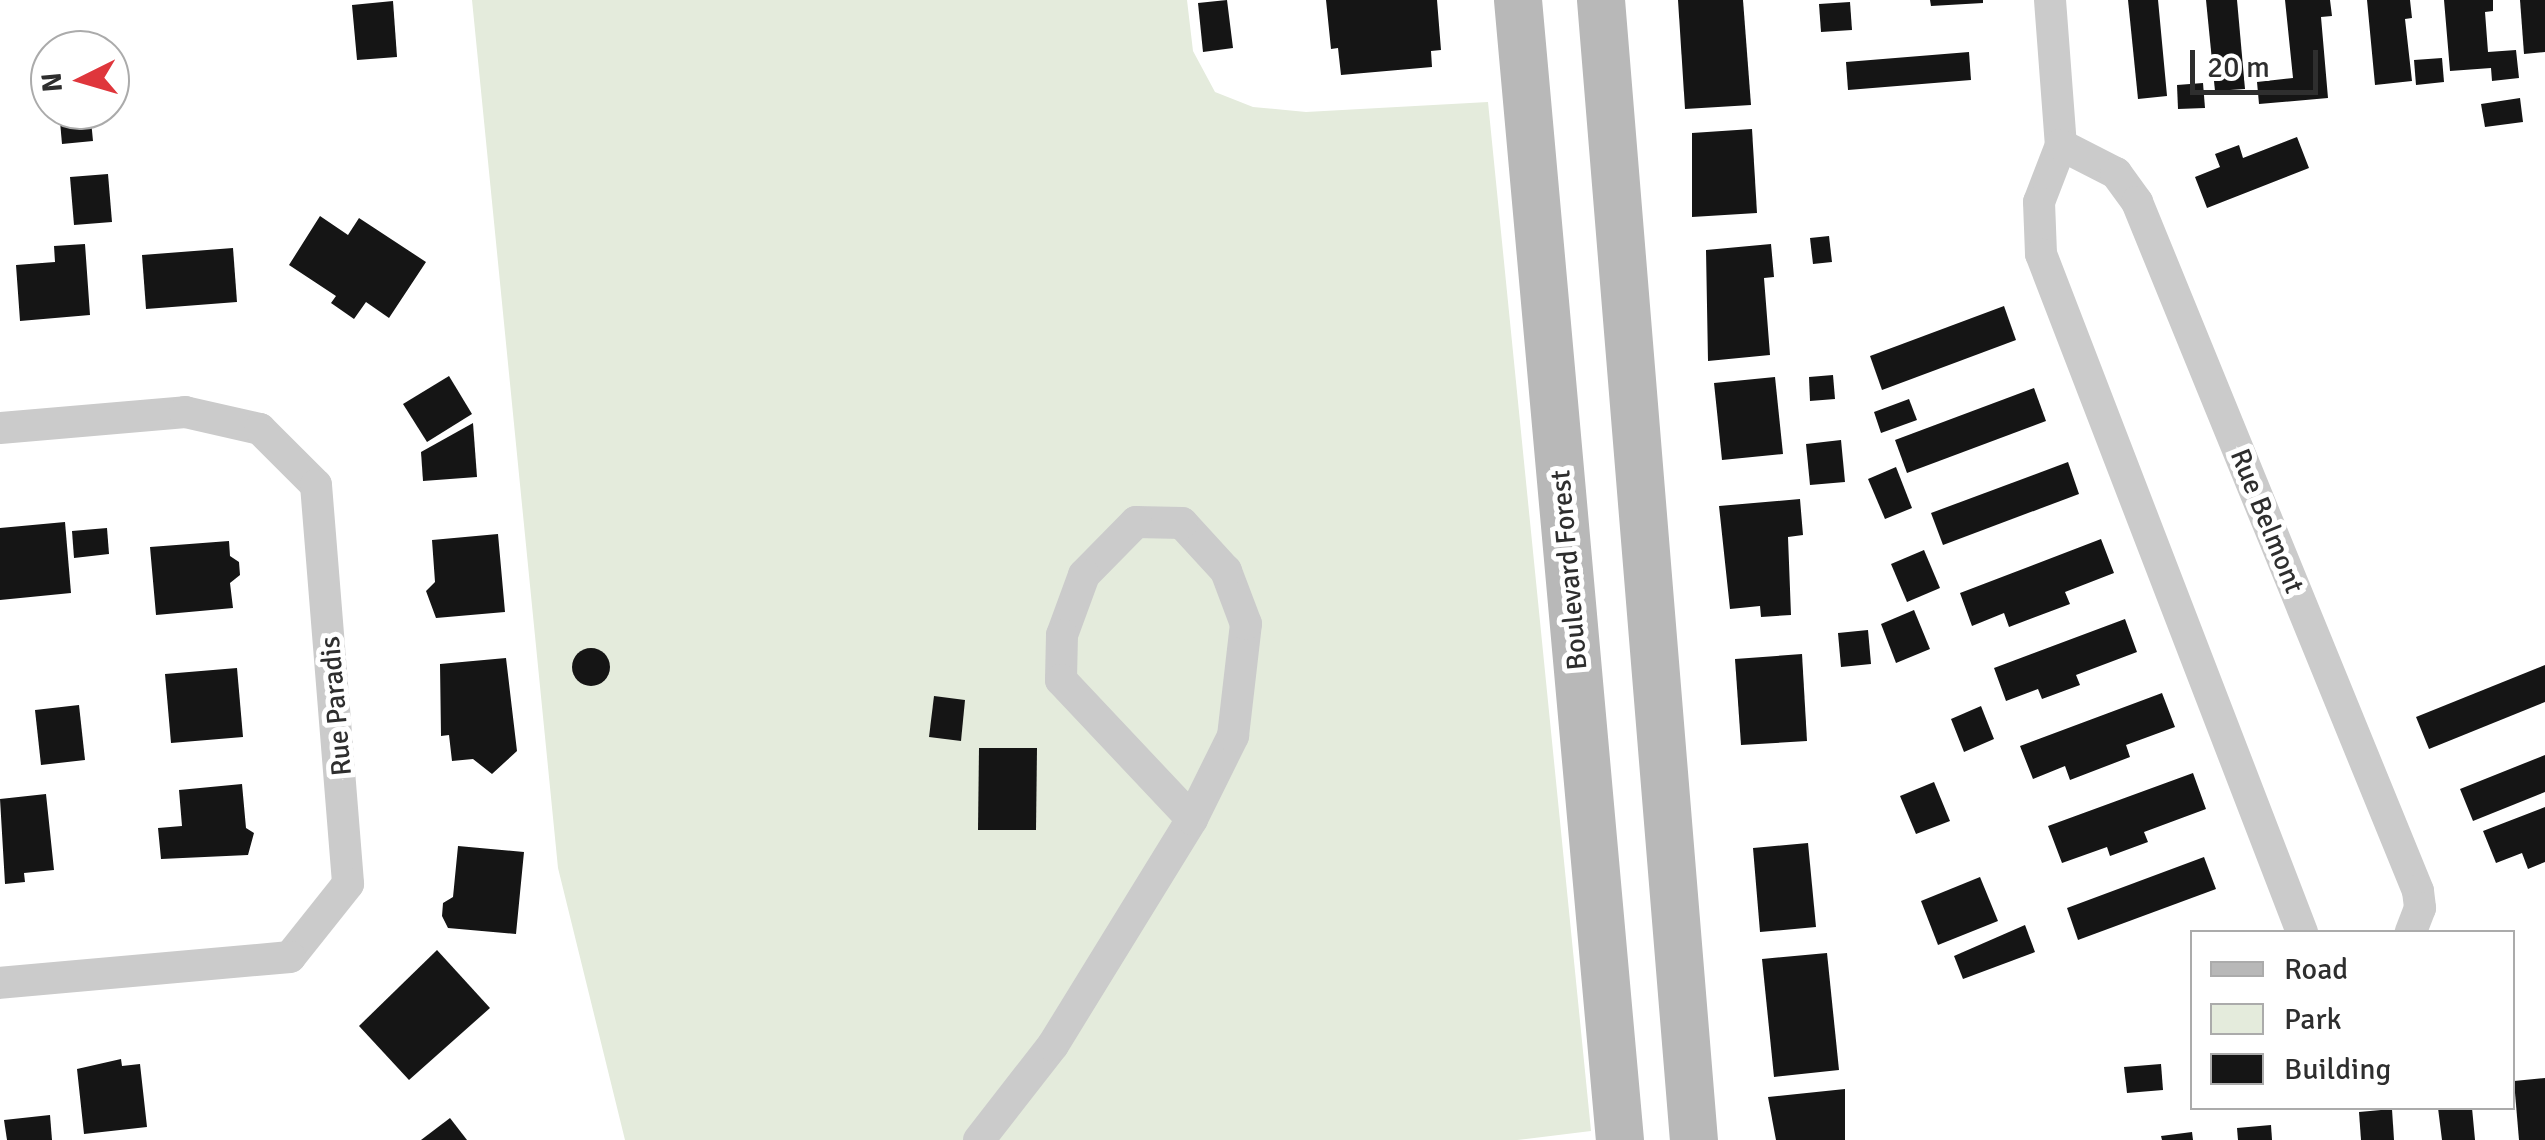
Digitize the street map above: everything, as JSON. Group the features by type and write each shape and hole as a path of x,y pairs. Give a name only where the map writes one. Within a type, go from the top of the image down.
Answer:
{"street":[{"name":"Boulevard Forest","path":"1518,0 1620,1140"},
{"path":"1600,0 1694,1140"},
{"path":"2050,0 2061,145 2040,202 2041,254 2301,930"},
{"name":"Rue Belmont","path":"2061,145 2116,172 2137,202 2418,891 2420,908 2412,930"},
{"name":"Rue Paradis","path":"0,428 185,412 260,430 316,484 348,884 290,957 0,983"},
{"path":"979,1140 1053,1045 1192,819 1233,736 1246,624 1226,571 1182,523 1136,522 1084,575 1062,635 1061,680 1192,819"}],"green space":[{"path":"472,0 1187,0 1193,51 1215,92 1253,107 1306,112 1488,102 1591,1131 1517,1140 625,1140 558,868"}],"building":[{"path":"1227,0 1233,48 1203,52 1198,3"},
{"path":"1326,0 1437,0 1441,50 1431,51 1432,67 1341,75 1338,48 1331,49"},
{"path":"1678,0 1743,0 1751,105 1685,109"},
{"path":"1930,0 1983,0 1983,3 1931,6"},
{"path":"2128,0 2158,0 2167,96 2138,99"},
{"path":"2206,0 2237,0 2245,89 2215,91"},
{"path":"2285,0 2330,0 2332,16 2321,17 2328,98 2259,104 2257,82 2293,78"},
{"path":"2367,0 2410,0 2412,18 2405,19 2412,81 2375,85"},
{"path":"2444,0 2493,0 2493,11 2485,12 2488,52 2516,50 2519,78 2492,81 2491,68 2450,71"},
{"path":"2520,0 2545,0 2545,52 2524,54"},
{"path":"393,1 397,57 357,60 352,5"},
{"path":"1850,2 1852,30 1821,32 1819,4"},
{"path":"1969,52 1971,80 1848,90 1846,62"},
{"path":"2442,58 2444,82 2416,85 2414,60"},
{"path":"2203,83 2205,108 2178,109 2177,85"},
{"path":"2520,98 2523,122 2485,127 2481,104"},
{"path":"1752,129 1757,213 1692,217 1692,133"},
{"path":"61,130 92,130 93,141 62,144"},
{"path":"2297,137 2309,168 2207,208 2195,177 2220,167 2215,154 2239,145 2243,158"},
{"path":"108,174 112,222 74,225 70,177"},
{"path":"320,216 348,235 359,218 426,262 389,318 366,302 354,319 331,303 336,296 289,265"},
{"path":"1829,236 1832,262 1813,264 1810,238"},
{"path":"85,244 90,315 20,321 16,265 55,262 54,246"},
{"path":"1771,244 1774,277 1764,278 1770,355 1708,361 1706,250"},
{"path":"233,248 237,302 146,309 142,255"},
{"path":"2004,306 2016,340 1882,390 1870,356"},
{"path":"1833,375 1835,399 1810,401 1809,377"},
{"path":"449,376 472,414 427,442 403,404"},
{"path":"1775,377 1783,454 1722,460 1714,383"},
{"path":"2034,388 2046,421 1907,473 1895,440"},
{"path":"1909,399 1917,420 1881,433 1874,412"},
{"path":"473,423 477,477 423,481 421,452"},
{"path":"1841,440 1845,482 1810,485 1806,444"},
{"path":"2068,462 2079,494 1943,545 1931,513"},
{"path":"1896,467 1912,508 1885,519 1868,479"},
{"path":"1800,499 1803,535 1788,537 1791,615 1761,617 1760,606 1730,609 1719,506"},
{"path":"65,522 71,593 0,600 0,528"},
{"path":"107,528 109,554 74,558 72,531"},
{"path":"498,534 505,612 436,618 426,591 435,582 432,540"},
{"path":"2101,539 2114,573 2065,592 2070,604 2009,627 2004,613 1972,626 1960,593"},
{"path":"229,541 230,556 239,562 240,575 230,583 233,608 156,615 150,547"},
{"path":"1924,550 1940,588 1907,602 1891,564"},
{"path":"1914,610 1930,649 1896,663 1881,624"},
{"path":"2125,619 2137,652 2076,675 2080,685 2042,699 2038,689 2006,701 1994,668"},
{"path":"1868,630 1871,664 1841,667 1838,633"},
{"path":"591,648 604,654 610,667 604,680 591,686 578,680 572,667 578,654"},
{"path":"1802,654 1807,741 1741,745 1735,659"},
{"path":"506,658 517,751 492,774 473,759 452,761 449,735 441,736 440,664"},
{"path":"2545,665 2545,702 2429,749 2416,717"},
{"path":"237,668 243,737 171,743 165,674"},
{"path":"2162,693 2175,727 2126,745 2130,757 2070,780 2065,766 2033,779 2020,746"},
{"path":"934,696 965,700 961,741 929,737"},
{"path":"79,705 85,760 41,765 35,710"},
{"path":"1981,706 1994,739 1964,752 1951,719"},
{"path":"979,748 1037,748 1036,830 978,830"},
{"path":"2545,755 2545,792 2473,821 2460,789"},
{"path":"2193,773 2206,809 2144,832 2148,842 2110,856 2107,847 2062,863 2048,826"},
{"path":"1934,782 1950,821 1916,834 1900,796"},
{"path":"242,784 246,828 254,833 248,855 161,859 158,828 182,826 179,790"},
{"path":"46,794 54,870 24,873 25,882 5,884 0,799"},
{"path":"2545,807 2545,862 2528,869 2522,853 2496,863 2483,831"},
{"path":"1808,843 1816,927 1760,932 1753,848"},
{"path":"458,846 524,852 516,934 448,928 442,916 443,903 453,897"},
{"path":"2204,857 2216,889 2078,940 2067,908"},
{"path":"1980,877 1998,921 1938,945 1921,901"},
{"path":"2025,925 2035,952 1963,979 1954,956"},
{"path":"437,950 490,1008 409,1080 359,1026"},
{"path":"1827,953 1839,1070 1774,1077 1762,959"},
{"path":"121,1059 122,1066 140,1064 147,1127 84,1134 77,1069"},
{"path":"2161,1064 2163,1090 2127,1093 2124,1067"},
{"path":"2545,1078 2545,1140 2519,1140 2515,1081"},
{"path":"1845,1089 1845,1140 1776,1140 1768,1097"},
{"path":"2392,1110 2394,1140 2361,1140 2359,1112"},
{"path":"2438,1110 2472,1110 2475,1140 2442,1140"},
{"path":"50,1115 52,1140 7,1140 4,1120"},
{"path":"450,1118 467,1140 421,1140"},
{"path":"2271,1125 2272,1140 2238,1140 2237,1128"},
{"path":"2192,1132 2193,1140 2162,1140 2161,1136"}]}
